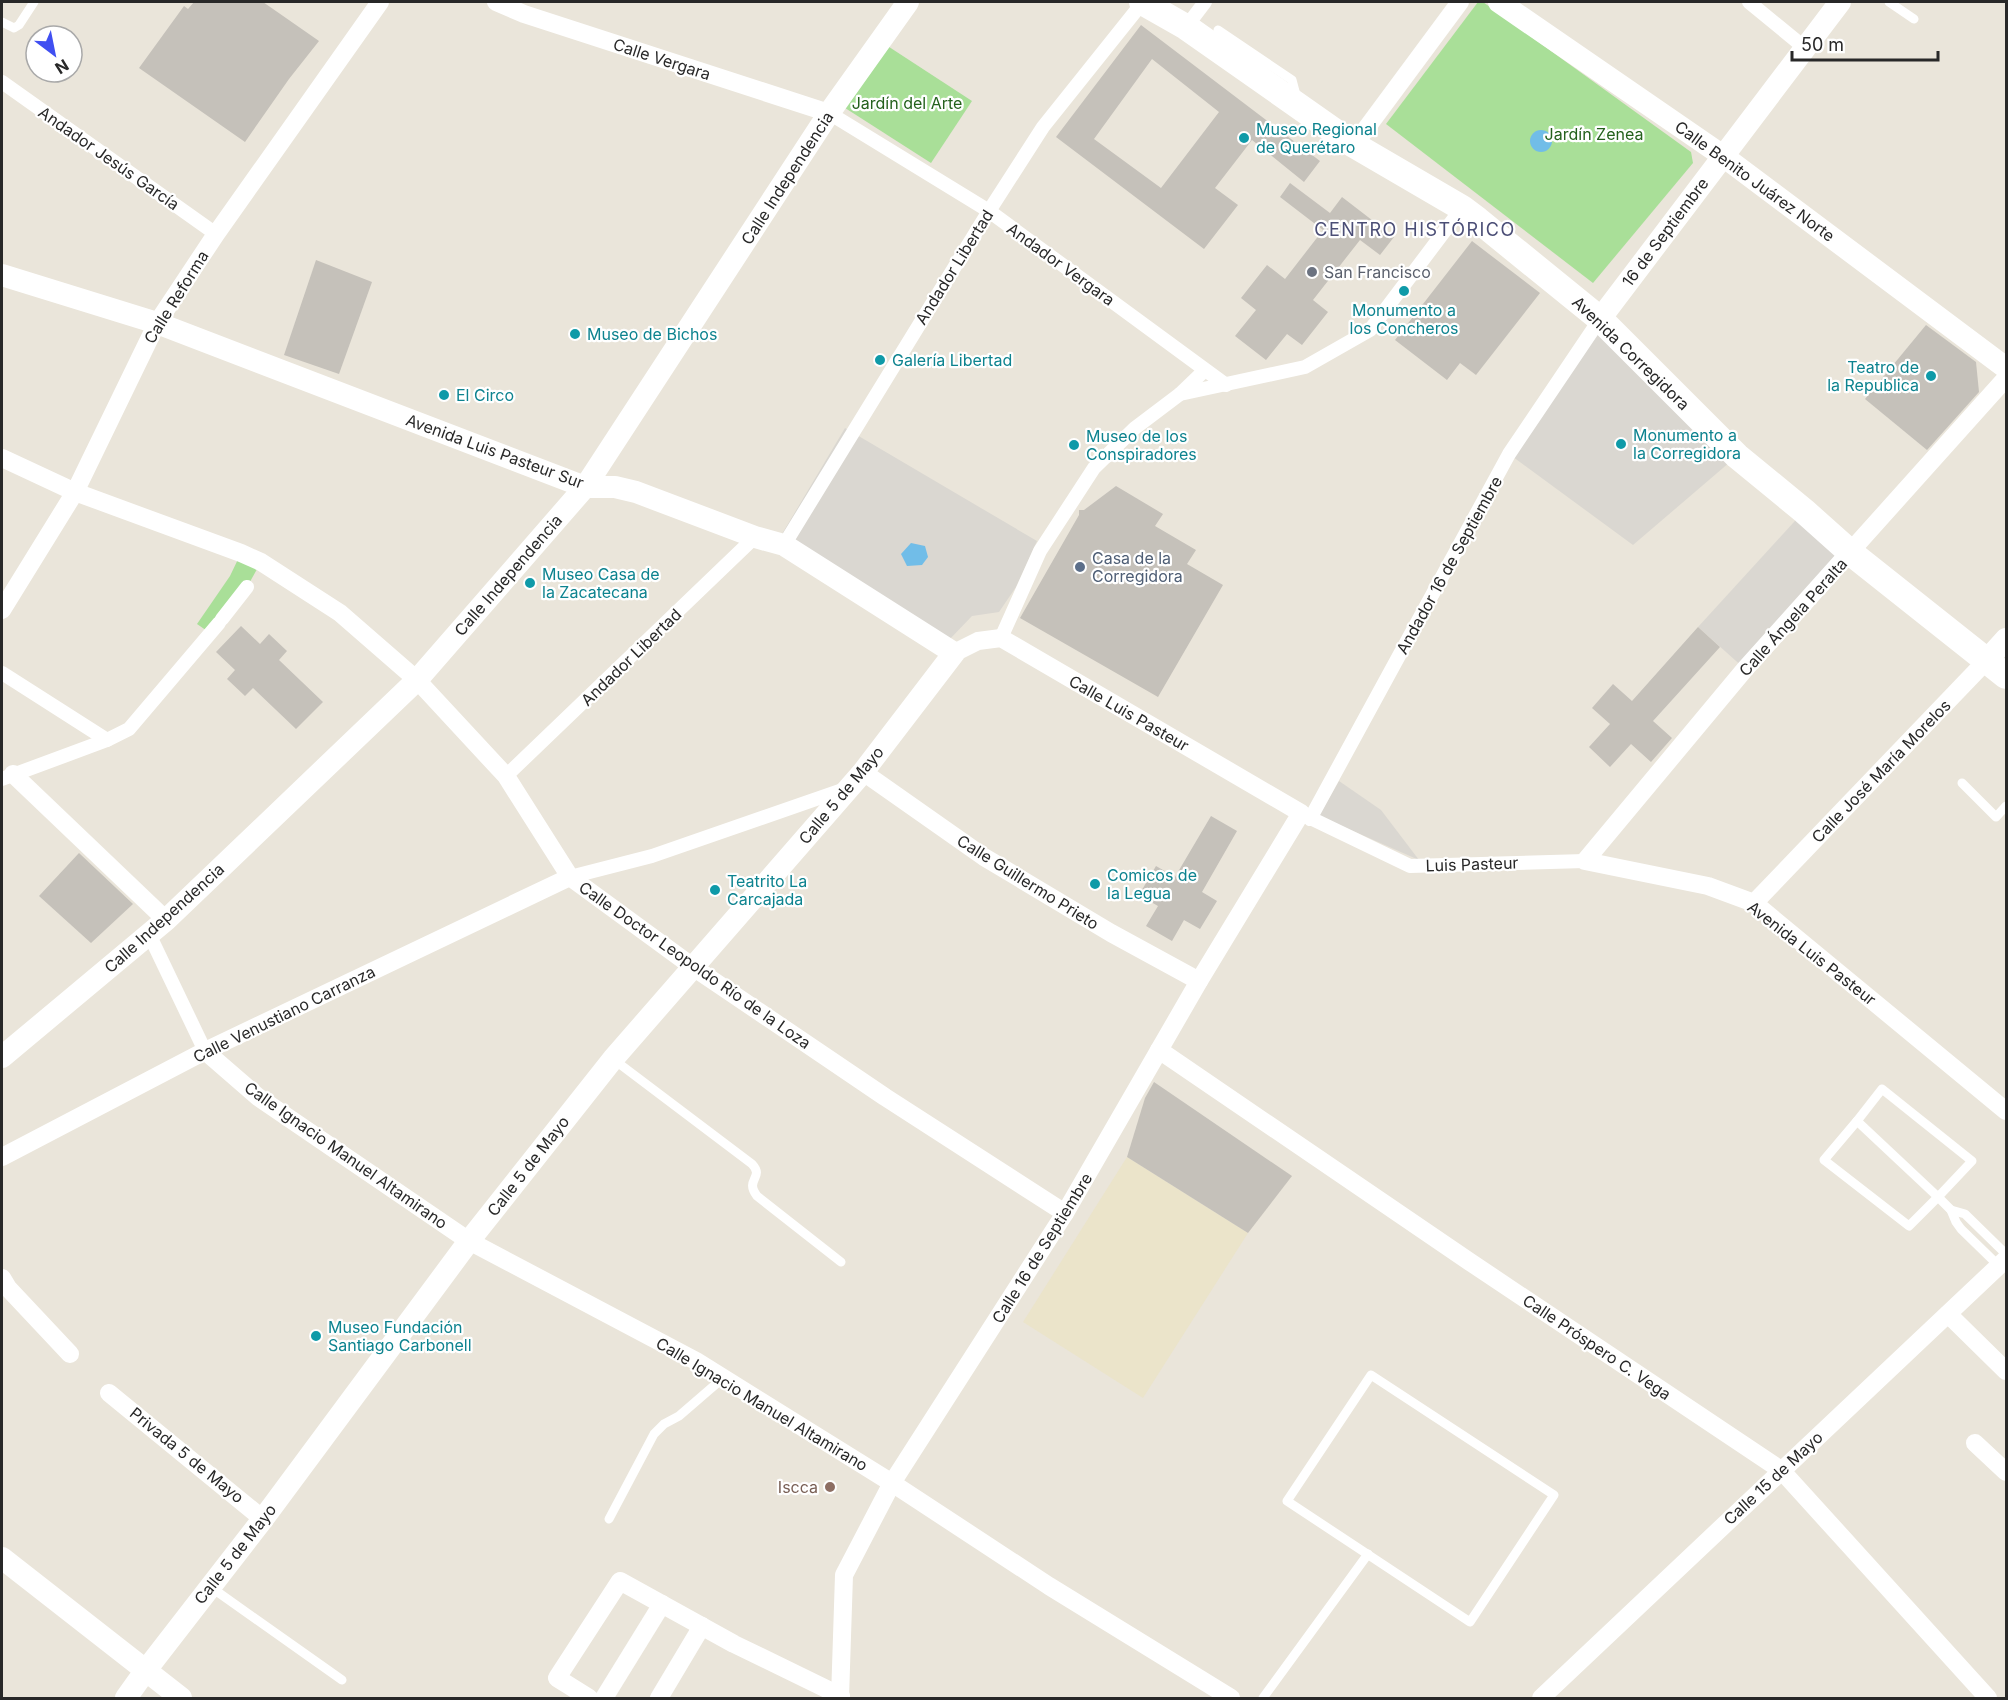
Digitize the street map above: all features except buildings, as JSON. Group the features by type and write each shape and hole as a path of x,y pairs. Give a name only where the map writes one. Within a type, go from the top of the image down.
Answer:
{"main road":[{"name":"Avenida Corregidora","path":"1142,2 1186,27 1354,145 1462,208 1600,318 1737,456 1851,553 2007,676"}],"street":[{"name":"Calle Reforma","path":"2,609 75,492 157,323 216,234 380,2"},
{"name":"Calle Vergara","path":"496,2 829,113"},
{"name":"Calle Independencia","path":"2,1057 158,927 417,680 585,487 829,113 908,2"},
{"name":"Andador Libertad","path":"784,545 988,211 1043,127 1142,2"},
{"path":"1186,27 1205,2"},
{"path":"1354,145 1460,2"},
{"name":"Calle Benito Juárez Norte","path":"1499,2 1723,156 2007,368"},
{"path":"1749,2 1805,48"},
{"name":"16 de Septiembre","path":"1600,318 1840,2"},
{"name":"Andador Jesús García","path":"2,82 216,234"},
{"name":"Andador Vergara","path":"829,113 988,211 1226,385"},
{"path":"1180,394 1305,367 1370,330 1462,208"},
{"path":"2,275 157,323"},
{"name":"Andador 16 de Septiembre","path":"1305,816 1509,454 1600,318"},
{"name":"Avenida Luis Pasteur Sur","path":"157,323 585,487 615,487 636,492 755,537 784,545 954,653"},
{"path":"954,653 978,641 1001,638 1040,551 1094,468 1135,428 1180,394 1205,370"},
{"name":"Calle Ángela Peralta","path":"1585,861 1745,669 2007,378"},
{"name":"Calle Doctor Leopoldo Río de la Loza","path":"2,458 75,492 242,553 261,562 340,613 417,680 506,776 570,877 693,967 885,1097 1065,1213"},
{"name":"Andador Libertad","path":"506,776 755,537"},
{"path":"205,1051 158,927 7,776 107,740 129,729 247,587"},
{"name":"Calle Luis Pasteur","path":"1001,638 1305,816"},
{"name":"Calle José María Morelos","path":"1754,903 2007,639"},
{"name":"Calle 5 de Mayo","path":"126,1698 263,1519 469,1241 614,1059 856,780 954,653"},
{"path":"2,673 107,740"},
{"path":"570,877 652,856 856,780"},
{"name":"Calle Guillermo Prieto","path":"856,780 1111,933 1199,981"},
{"name":"Luis Pasteur","path":"1305,816 1410,866 1585,861"},
{"name":"Calle 16 de Septiembre","path":"841,1697 844,1575 892,1483 1065,1213 1199,981 1305,816"},
{"name":"Avenida Luis Pasteur","path":"1585,861 1708,886 1754,903 2007,1111"},
{"name":"Calle Venustiano Carranza","path":"2,1157 205,1051 570,877"},
{"name":"Calle Próspero C. Vega","path":"1159,1050 1470,1263 1781,1470 1988,1698"},
{"name":"Calle Ignacio Manuel Altamirano","path":"205,1051 258,1097 469,1241 696,1361 892,1483 1049,1586 1231,1698"},
{"name":"Calle 15 de Mayo","path":"1541,1698 2004,1260"},
{"path":"2,1278 8,1288 70,1354"},
{"path":"1948,1314 2007,1371"},
{"name":"Privada 5 de Mayo","path":"109,1393 263,1519"},
{"path":"1976,1443 2007,1472"},
{"path":"2,1558 181,1698"},
{"path":"590,1698 557,1678 620,1581 734,1644 841,1697"},
{"path":"604,1698 662,1604"},
{"path":"659,1698 702,1626"}],"lane":[{"path":"2,22 14,28 19,25 34,2"},
{"path":"1889,2 1914,19"},
{"path":"1218,30 1292,80 1299,107"},
{"path":"1962,783 1996,817 2007,806"},
{"path":"614,1059 752,1164 757,1174 752,1183 752,1189 757,1196 841,1262"},
{"path":"1882,1089 1972,1161 1938,1197 1909,1226 1824,1160 1882,1089"},
{"path":"1857,1121 1951,1210 1961,1229 2004,1260"},
{"path":"1951,1210 1965,1214 2004,1260"},
{"path":"1371,1375 1554,1495 1470,1622 1368,1554 1287,1502 1371,1375"},
{"path":"609,1519 654,1434 723,1378"},
{"path":"1263,1698 1368,1554"},
{"path":"210,1587 342,1680"}],"shaded area":[{"path":"1600,319 1737,456 1633,545 1509,454"},
{"path":"845,428 1037,541 1016,587 999,612 972,616 948,641 782,534"},
{"path":"1804,511 1851,553 1745,669 1698,627"},
{"path":"1339,781 1381,810 1419,860 1319,816"},
{"path":"1127,1157 1248,1233 1143,1398 1023,1322"}],"green space":[{"name":"Jardín Zenea","path":"1478,2 1483,2 1691,152 1693,163 1593,283 1386,124"},
{"name":"Jardín del Arte","path":"883,43 972,101 931,163 842,106"},
{"path":"241,553 261,562 247,587 210,633 197,624 230,576"}],"water":[{"path":"1541,130 1549,133 1552,141 1549,149 1541,152 1533,149 1530,141 1533,133"},
{"path":"911,543 925,546 928,557 922,565 907,566 901,554"}],"place":[{"name":"Museo Regional de Querétaro","path":"1244,138"},
{"name":"San Francisco","path":"1312,272"},
{"name":"Monumento a los Concheros","path":"1404,291"},
{"name":"Museo de Bichos","path":"575,334"},
{"name":"Galería Libertad","path":"880,360"},
{"name":"Teatro de la Republica","path":"1931,376"},
{"name":"El Circo","path":"444,395"},
{"name":"Monumento a la Corregidora","path":"1621,444"},
{"name":"Museo de los Conspiradores","path":"1074,445"},
{"name":"Casa de la Corregidora","path":"1080,567"},
{"name":"Museo Casa de la Zacatecana","path":"530,583"},
{"name":"Comicos de la Legua","path":"1095,884"},
{"name":"Teatrito La Carcajada","path":"715,890"},
{"name":"Museo Fundación Santiago Carbonell","path":"316,1336"},
{"name":"Iscca","path":"830,1487"}],"district":[{"name":"CENTRO HISTÓRICO","path":"1415,230"}]}
